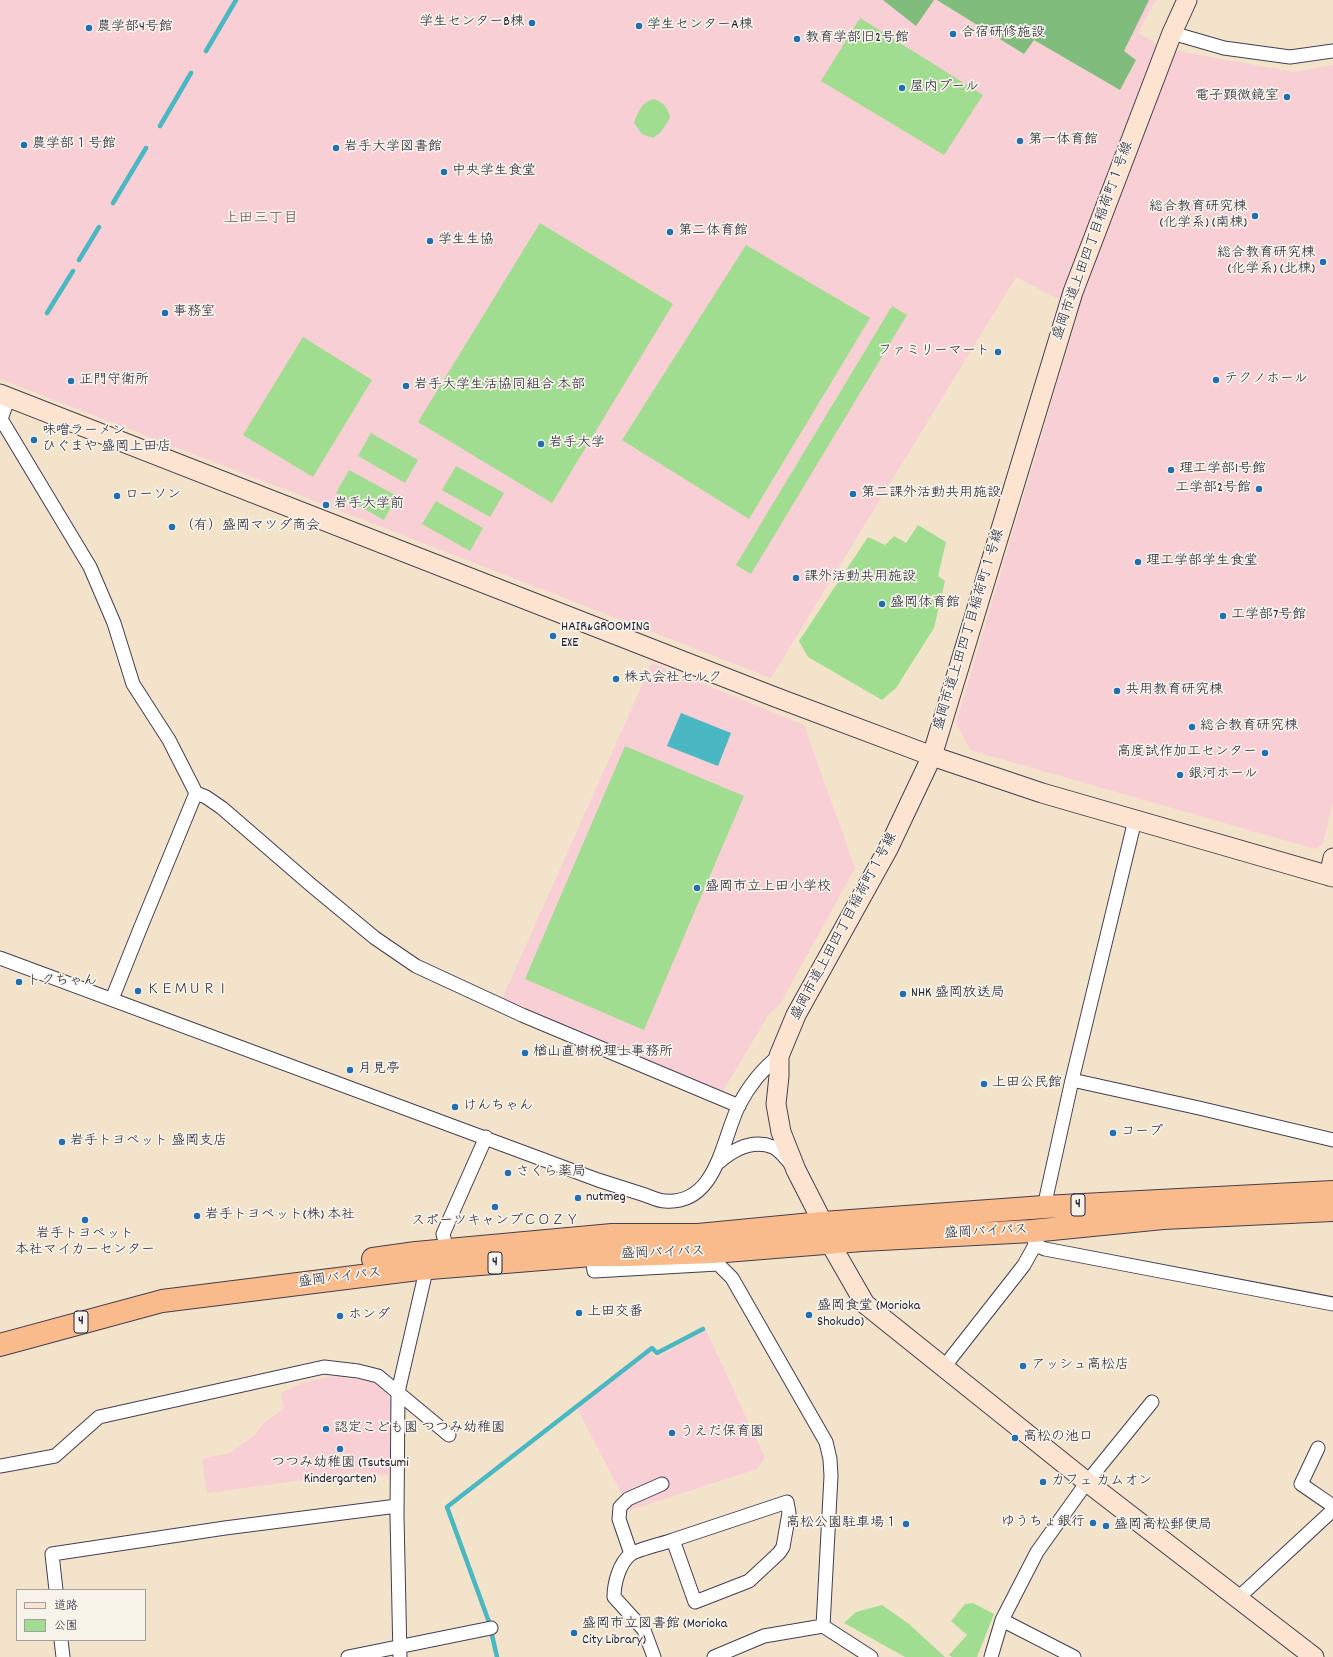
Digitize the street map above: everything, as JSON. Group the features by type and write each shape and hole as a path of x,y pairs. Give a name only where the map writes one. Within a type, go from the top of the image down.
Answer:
{"highway":[{"name":"盛岡バイパス","path":"0,1345 162,1301 435,1257 630,1256 713,1252 826,1233 1044,1207 1333,1192"},
{"name":"盛岡バイパス","path":"0,1329 130,1294 612,1235 826,1233 1034,1238 1163,1218 1333,1210"}],"street":[{"name":"盛岡市道上田四丁目稲荷町１号線","path":"1187,0 1172,33 1073,292 932,756 888,849 796,1015 779,1056 779,1076 776,1104 781,1132 796,1170 826,1233 865,1304 1087,1482 1314,1657"},
{"path":"1172,33 1224,48 1290,57 1333,51"},
{"path":"739,1106 522,1015 416,966 375,938 222,808 206,796 196,793 169,740 133,684 114,623 90,567 1,419 5,395 324,522 538,603 775,697 932,756 1042,792 1135,820 1332,870"},
{"path":"112,999 196,793"},
{"path":"1044,1207 1072,1080 1135,820"},
{"path":"0,958 486,1137 598,1180 664,1201 678,1201 691,1196 705,1184 719,1162 739,1106 765,1066 779,1056"},
{"path":"1072,1080 1333,1140"},
{"path":"400,1652 397,1506 398,1392 435,1257 443,1234 486,1137"},
{"path":"719,1162 732,1151 744,1146 760,1144 774,1147 796,1170"},
{"path":"944,1367 1024,1265 1034,1238 1045,1249 1333,1304"},
{"path":"592,1255 594,1271 718,1264 732,1278 826,1442 830,1459 831,1476 822,1626"},
{"path":"0,1466 55,1456 99,1417 324,1367 358,1371 378,1376 449,1435"},
{"path":"991,1657 1002,1620 1037,1552 1087,1482 1152,1402"},
{"path":"1318,1448 1301,1484 1333,1506"},
{"path":"631,1554 619,1519 620,1507 628,1499 662,1484"},
{"path":"654,1657 644,1630 614,1597 614,1585 620,1569 631,1554 786,1502 789,1513 783,1547 779,1553 750,1581 695,1602 673,1540"},
{"path":"56,1589 52,1554 225,1528 397,1506"},
{"path":"1237,1599 1333,1510"},
{"path":"1002,1620 1074,1657"},
{"path":"714,1657 764,1636 822,1626 870,1657"},
{"path":"348,1657 400,1652 489,1629"},
{"path":"61,1641 63,1657"}],"shaded area":[{"name":"岩手大学","path":"0,0 1156,0 1138,33 1166,49 1294,72 1333,65 1333,801 1323,844 1315,849 970,750 956,723 1079,310 1016,277 771,678 0,379"},
{"name":"盛岡市立上田小学校","path":"652,663 804,725 855,868 780,1004 769,1014 723,1091 502,999"},
{"name":"うえだ保育園","path":"706,1330 765,1458 757,1469 630,1510 577,1408 650,1351 656,1358"},
{"name":"認定こども園 つつみ幼稚園","path":"332,1376 374,1382 389,1396 393,1409 389,1475 354,1473 207,1493 202,1459 230,1453 255,1435 265,1422 284,1409 281,1393 302,1383"}],"green space":[{"path":"883,0 934,0 916,26"},
{"path":"937,0 1149,0 1124,51 1136,60 1120,90 1034,40 1024,54"},
{"name":"屋内プール","path":"860,18 983,95 944,155 821,81"},
{"path":"653,99 659,101 664,106 668,111 670,118 661,132 653,138 642,134 634,123 643,105"},
{"path":"540,223 673,304 552,503 418,422"},
{"path":"746,245 870,318 749,519 622,440"},
{"path":"892,306 907,315 751,574 736,565"},
{"path":"303,337 372,380 313,477 243,435"},
{"path":"371,433 418,460 405,483 358,456"},
{"path":"456,466 504,493 490,517 442,490"},
{"path":"349,470 397,496 384,520 336,493"},
{"path":"436,501 483,528 470,551 422,524"},
{"name":"盛岡体育館","path":"918,525 946,542 938,576 945,581 934,628 896,688 882,700 808,657 799,641 868,537 885,545 894,536 906,543"},
{"path":"625,746 744,796 644,1030 525,979"},
{"path":"973,1603 994,1614 977,1657 952,1657 949,1655 967,1635 951,1621 965,1604"},
{"path":"882,1605 909,1624 945,1657 905,1657 844,1623 856,1612"}],"water":[{"path":"681,713 731,733 718,766 667,746"}],"waterway":[{"path":"206,51 236,0"},
{"path":"160,126 191,73"},
{"path":"113,203 146,148"},
{"path":"79,260 99,227"},
{"path":"47,313 73,271"},
{"path":"497,1657 489,1622 447,1507 652,1348 657,1353 703,1329"}],"place":[{"name":"学生センターB棟","path":"532,23"},
{"name":"学生センターA棟","path":"639,26"},
{"name":"農学部4号館","path":"89,28"},
{"name":"合宿研修施設","path":"953,34"},
{"name":"教育学部旧2号館","path":"797,39"},
{"name":"屋内プール","path":"902,88"},
{"name":"電子顕微鏡室","path":"1287,97"},
{"name":"第一体育館","path":"1020,141"},
{"name":"農学部１号館","path":"24,145"},
{"name":"岩手大学図書館","path":"336,148"},
{"name":"中央学生食堂","path":"444,172"},
{"name":"総合教育研究棟 (化学系) (南棟)","path":"1255,216"},
{"name":"第二体育館","path":"670,232"},
{"name":"学生生協","path":"430,241"},
{"name":"総合教育研究棟 (化学系) (北棟)","path":"1323,262"},
{"name":"事務室","path":"165,313"},
{"name":"ファミリーマート","path":"998,352"},
{"name":"テクノホール","path":"1216,380"},
{"name":"正門守衛所","path":"71,381"},
{"name":"岩手大学生活協同組合 本部","path":"406,386"},
{"name":"味噌ラーメン ひぐまや 盛岡上田店","path":"34,440"},
{"name":"岩手大学","path":"541,444"},
{"name":"理工学部1号館","path":"1171,470"},
{"name":"工学部2号館","path":"1259,489"},
{"name":"第二課外活動共用施設","path":"853,494"},
{"name":"ローソン","path":"117,496"},
{"name":"岩手大学前","path":"326,505"},
{"name":"（有）盛岡マツダ商会","path":"172,527"},
{"name":"理工学部学生食堂","path":"1138,562"},
{"name":"課外活動共用施設","path":"796,578"},
{"name":"盛岡体育館","path":"882,604"},
{"name":"工学部7号館","path":"1223,616"},
{"name":"HAIR&GROOMING EXE","path":"553,636"},
{"name":"株式会社セルク","path":"616,679"},
{"name":"共用教育研究棟","path":"1117,691"},
{"name":"総合教育研究棟","path":"1192,727"},
{"name":"高度試作加工センター","path":"1265,753"},
{"name":"銀河ホール","path":"1180,775"},
{"name":"盛岡市立上田小学校","path":"697,888"},
{"name":"トクちゃん","path":"19,982"},
{"name":"ＫＥＭＵＲＩ","path":"138,991"},
{"name":"NHK 盛岡放送局","path":"903,994"},
{"name":"楢山直樹税理士事務所","path":"525,1053"},
{"name":"月見亭","path":"350,1070"},
{"name":"上田公民館","path":"984,1084"},
{"name":"けんちゃん","path":"455,1107"},
{"name":"コープ","path":"1113,1133"},
{"name":"岩手トヨペット 盛岡支店","path":"62,1142"},
{"name":"さくら薬局","path":"508,1173"},
{"name":"nutmeg","path":"578,1198"},
{"name":"スポーツキャンプＣＯＺＹ","path":"495,1207"},
{"name":"岩手トヨペット(株) 本社","path":"197,1216"},
{"name":"岩手トヨペット 本社マイカーセンター","path":"85,1220"},
{"name":"上田交番","path":"579,1313"},
{"name":"盛岡食堂 (Morioka Shokudo)","path":"809,1315"},
{"name":"ホンダ","path":"340,1316"},
{"name":"アッシュ高松店","path":"1023,1366"},
{"name":"認定こども園 つつみ幼稚園","path":"326,1429"},
{"name":"うえだ保育園","path":"672,1433"},
{"name":"高松の池口","path":"1015,1438"},
{"name":"つつみ幼稚園 (Tsutsumi Kindergarten)","path":"340,1449"},
{"name":"カフェ カムオン","path":"1043,1482"},
{"name":"ゆうちょ銀行","path":"1093,1523"},
{"name":"高松公園駐車場１","path":"906,1524"},
{"name":"盛岡高松郵便局","path":"1106,1526"},
{"name":"盛岡市立図書館 (Morioka City Library)","path":"574,1633"}],"district":[{"name":"上田三丁目","path":"261,220"}]}
